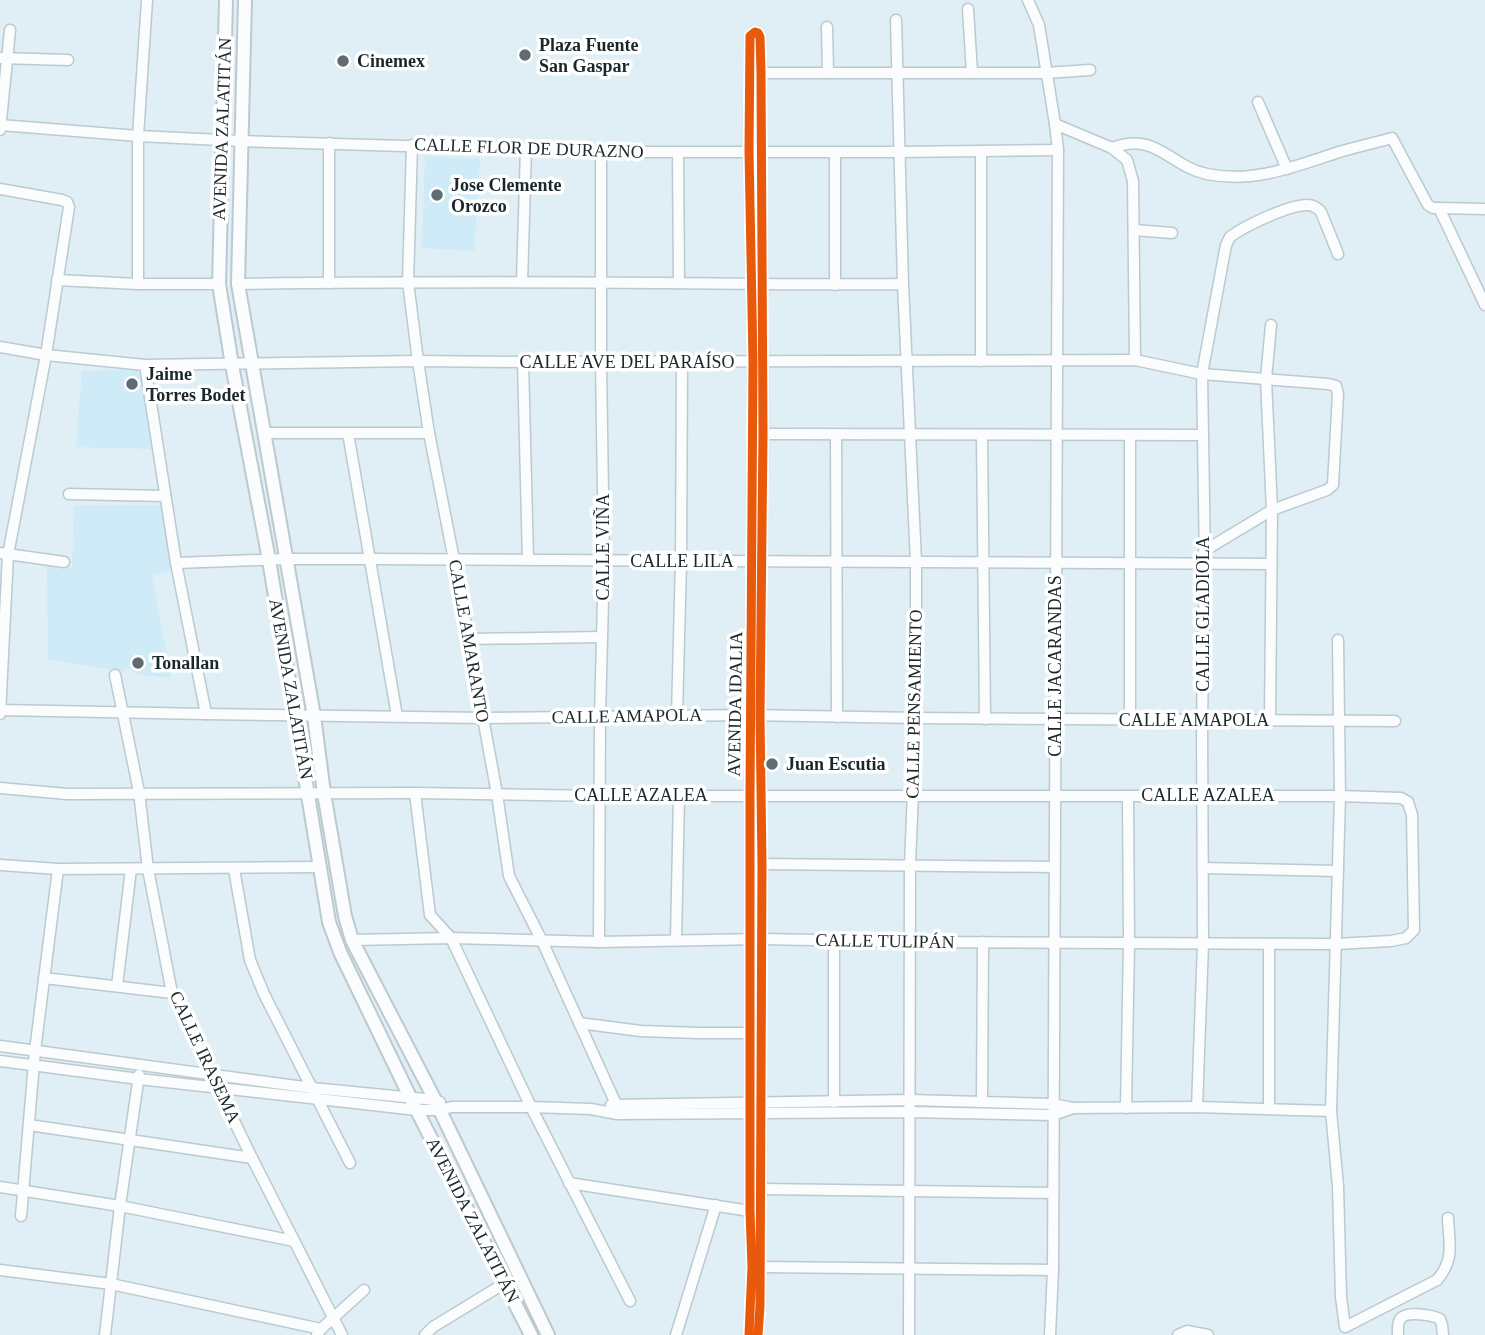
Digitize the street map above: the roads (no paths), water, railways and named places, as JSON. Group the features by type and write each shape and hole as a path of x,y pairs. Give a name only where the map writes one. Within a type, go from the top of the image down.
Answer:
{"street":[{"path":"138,284 138,136 147,0"},
{"name":"AVENIDA ZALATITÁN","path":"226,0 219,284 330,922 340,953 531,1335"},
{"name":"AVENIDA ZALATITÁN","path":"245,0 238,284 314,716 345,916 352,940 442,1106 548,1335"},
{"name":"CALLE JACARANDAS","path":"1028,0 1039,25 1058,150 1053,1270 1050,1335"},
{"path":"968,9 972,73"},
{"name":"CALLE PENSAMIENTO","path":"896,20 903,284 916,562 916,718 910,866 909,1335"},
{"path":"827,27 828,74"},
{"path":"0,128 4,58 10,30"},
{"name":"AVENIDA IDALIA","path":"757,285 762,151 760,37 755,32 750,36 749,151 757,285 758,362 758,1335"},
{"path":"4,58 68,60"},
{"path":"749,73 1046,73 1090,69"},
{"path":"1258,103 1287,169"},
{"path":"1055,124 1112,148 1127,160 1133,181 1135,360"},
{"name":"CALLE FLOR DE DURAZNO","path":"0,128 241,141 601,152 1058,150"},
{"path":"1112,148 1138,142 1157,148 1193,170 1219,176 1246,177 1287,169 1392,138 1428,205 1436,208 1485,209"},
{"path":"328,143 329,283"},
{"name":"CALLE AMARANTO","path":"412,145 408,282 418,360 429,433 497,794 509,876 542,941 617,1109"},
{"path":"522,282 526,149"},
{"path":"981,151 981,361"},
{"name":"CALLE VIÑA","path":"599,942 604,560 601,152"},
{"path":"678,152 679,283"},
{"path":"835,152 835,285"},
{"path":"0,189 67,202 69,207 46,355 4,554 0,711"},
{"name":"CALLE GLADIOLA","path":"1197,1107 1203,944 1202,720 1205,564 1202,374 1226,245 1230,237 1285,209 1311,205 1321,212 1338,254"},
{"path":"1436,208 1485,305"},
{"path":"1134,230 1172,233"},
{"path":"1471,278 1485,279"},
{"path":"57,280 219,284"},
{"path":"238,284 903,284"},
{"path":"1270,720 1272,510 1266,379 1271,326"},
{"name":"CALLE AVE DEL PARAÍSO","path":"0,347 46,355 145,365 418,360 1135,360 1202,374 1336,386 1338,394 1333,485 1272,510"},
{"path":"523,362 528,560"},
{"path":"677,715 682,362"},
{"path":"145,365 176,563 206,714"},
{"path":"264,433 429,433"},
{"path":"348,433 397,716"},
{"path":"758,434 1202,435"},
{"path":"836,435 837,717"},
{"path":"982,435 985,719"},
{"path":"1129,435 1130,719"},
{"path":"69,494 165,496"},
{"path":"1204,551 1272,510"},
{"path":"4,554 64,562"},
{"name":"CALLE LILA","path":"176,563 286,559 454,559 1271,564"},
{"path":"468,639 602,637"},
{"path":"1338,640 1340,796 1331,1111 1338,1186 1341,1297 1348,1331 1437,1280 1446,1270 1450,1259 1448,1218"},
{"name":"CALLE IRASEMA","path":"115,675 139,792 148,869 173,993 252,1158 342,1335"},
{"name":"CALLE AMAPOLA","path":"0,711 483,718 756,715 1395,721"},
{"name":"CALLE AZALEA","path":"0,788 67,794 139,792 601,796 1392,797 1408,802 1412,815 1414,930"},
{"path":"415,793 430,915 426,939"},
{"name":"AVENIDA IDALIA","path":"756,795 762,864 756,939"},
{"path":"676,940 679,796"},
{"path":"1126,1108 1128,796"},
{"path":"762,864 1055,867"},
{"path":"0,865 58,869 320,867"},
{"path":"1203,868 1338,871"},
{"path":"21,1216 35,1051 58,869"},
{"path":"117,986 131,869"},
{"path":"234,869 250,960 264,994 350,1163"},
{"path":"430,915 451,938 531,1107 630,1301"},
{"name":"CALLE TULIPÁN","path":"352,940 451,938 599,942 756,939 1336,944 1406,939 1414,930"},
{"path":"834,940 834,1102"},
{"path":"982,1102 983,942"},
{"path":"1269,944 1269,1109"},
{"path":"44,978 173,993"},
{"path":"579,1023 641,1031 756,1033"},
{"path":"0,1046 414,1104"},
{"path":"0,1061 318,1100 442,1106 756,1108 982,1102 1053,1109"},
{"path":"105,1335 120,1206 141,1065"},
{"path":"756,1108 834,1102 1053,1109 1197,1107 1331,1111"},
{"path":"29,1125 252,1158"},
{"path":"569,1183 750,1210"},
{"path":"0,1187 120,1206 294,1241"},
{"path":"756,1189 1053,1193"},
{"name":"AVENIDA IDALIA","path":"749,1335 752,1278 750,1210 756,1189"},
{"path":"676,1335 716,1205"},
{"path":"760,1267 1053,1270"},
{"path":"0,1269 111,1284 319,1332 364,1290"},
{"path":"431,1332 505,1283"},
{"path":"1398,1335 1401,1318 1407,1314 1440,1319 1443,1335"},
{"path":"1178,1335 1187,1331 1208,1335"}],"place":[{"name":"Plaza Fuente San Gaspar","path":"525,55"},
{"name":"Cinemex","path":"343,61"},
{"name":"Jose Clemente Orozco","path":"437,195"},
{"name":"Jaime Torres Bodet","path":"132,384"},
{"name":"Tonallan","path":"138,663"},
{"name":"Juan Escutia","path":"772,764"}]}
